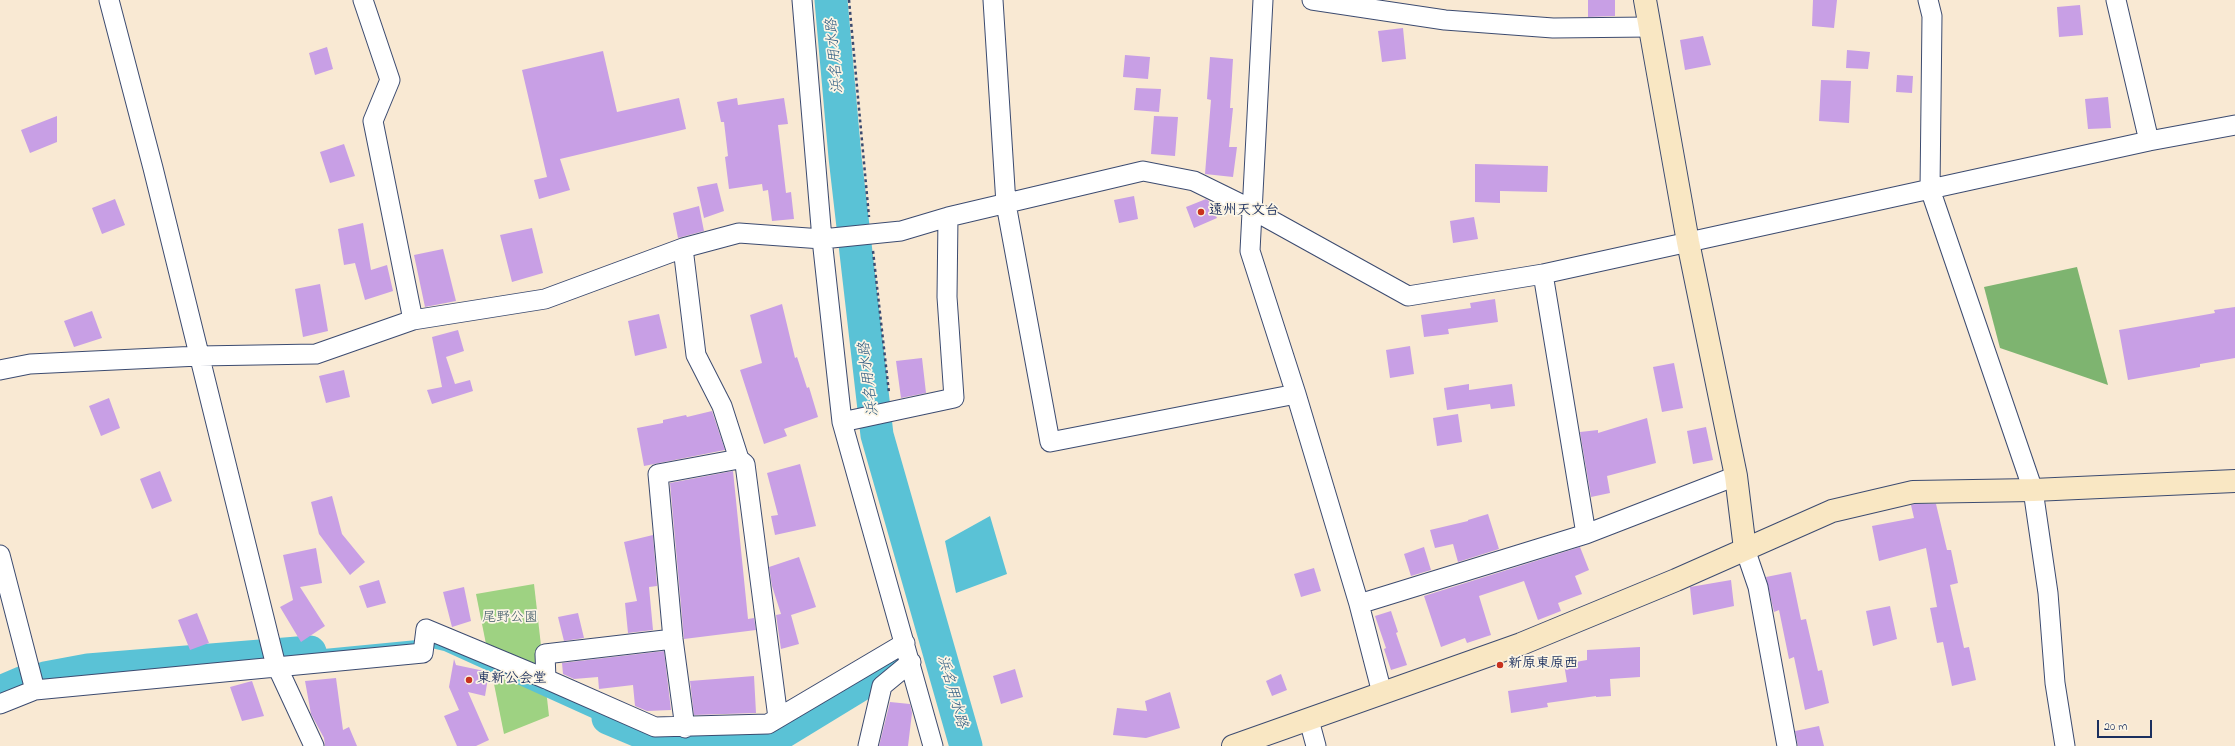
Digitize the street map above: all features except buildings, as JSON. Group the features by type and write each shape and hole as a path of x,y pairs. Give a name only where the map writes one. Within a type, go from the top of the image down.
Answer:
{"street":[{"path":"109,0 153,168 275,658 314,746"},
{"path":"363,0 390,80 373,121 413,320"},
{"path":"802,0 828,238 842,422 911,662 933,746"},
{"path":"993,0 1006,204 1050,442 1296,394"},
{"path":"1263,0 1251,209 1250,252 1296,394 1359,604 1382,693"},
{"path":"1312,0 1445,20 1553,28 1650,27"},
{"path":"1645,0 1688,242 1736,476 1745,549 1758,587 1786,746"},
{"path":"1928,0 1932,23 1930,189 2033,490 2048,593 2055,683 2065,746"},
{"path":"2116,0 2149,141"},
{"path":"0,370 30,364 199,356 316,354 413,320 545,299 683,248 739,232 828,238 901,231 948,217 1143,171 1194,181 1251,209 1408,296 1543,274 2149,141 2235,125"},
{"path":"842,422 891,413 954,398 947,297 948,217"},
{"path":"683,248 696,355 722,406 739,458 745,464 778,718"},
{"path":"1543,274 1586,534"},
{"path":"685,728 673,639 658,474 739,458"},
{"path":"1359,604 1586,534 1736,476"},
{"path":"1233,746 1521,644 1832,511 1913,492 2033,490 2235,481"},
{"path":"0,555 35,690"},
{"path":"0,704 35,690 275,658 423,653 426,629 546,679 655,728 768,724 905,642"},
{"path":"546,679 544,654 673,639"},
{"path":"868,746 882,686 911,662"},
{"path":"1309,720 1316,746"}],"path":[{"path":"849,0 871,235 891,413"}],"green space":[{"path":"2077,267 2108,385 2000,348 1984,287"},
{"name":"尾野公園","path":"534,584 549,716 504,734 476,594"}],"water":[{"path":"990,516 1007,574 956,593 945,541"},
{"path":"441,636 652,730 647,743 444,651 419,645 283,658 282,653 417,640"}],"waterway":[{"name":"浜名用水路","path":"831,0 845,157 877,435 966,746"},
{"path":"45,678 88,670 310,652"},
{"path":"608,718 660,740 778,735 901,660"},
{"path":"0,692 24,682"}],"place":[{"name":"遠州天文台","path":"1201,212"},
{"name":"新原東原西","path":"1500,665"},
{"name":"東新公会堂","path":"469,680"}]}
